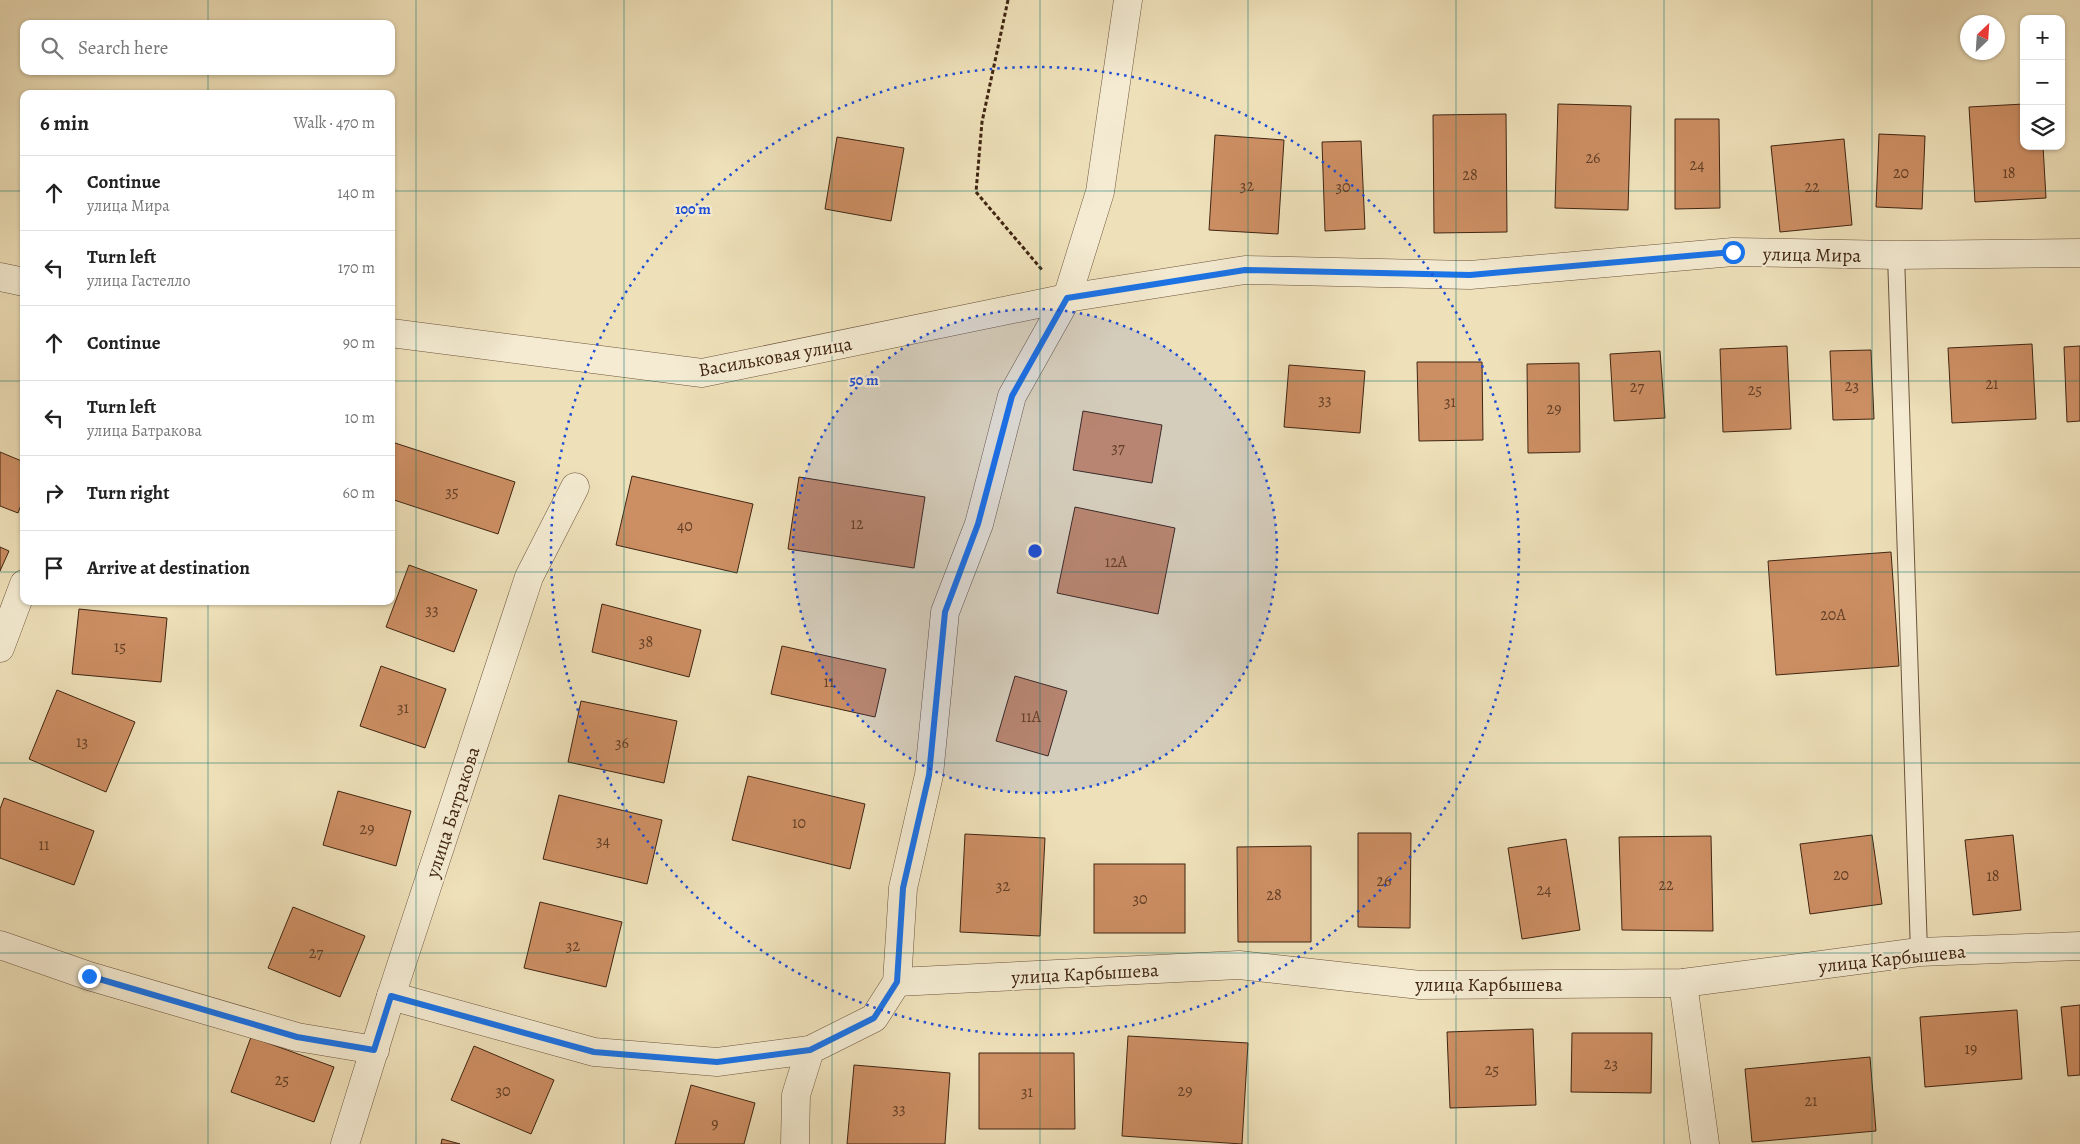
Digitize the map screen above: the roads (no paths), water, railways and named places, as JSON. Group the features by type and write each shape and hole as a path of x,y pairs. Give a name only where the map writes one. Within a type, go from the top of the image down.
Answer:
{"street":[{"path":"391,996 594,1052 717,1062 810,1050 874,1018 897,982 903,888 929,775 945,612 978,524 1012,396 1067,298 1100,192 1128,0"},
{"name":"улица Мира","path":"1067,298 1245,270 1470,275 1733,252 1896,255 2080,253"},
{"path":"0,277 20,281"},
{"name":"Васильковая улица","path":"395,334 702,373 1067,298"},
{"name":"улица Батракова","path":"345,1144 391,996 529,577 575,487"},
{"path":"0,648 20,595"},
{"path":"0,945 89,976 297,1037 374,1050"},
{"name":"улица Карбышева","path":"897,982 1239,965 1420,985 1683,983 1920,952 2080,946"},
{"path":"1683,983 1704,1144"},
{"path":"795,1144 796,1095 810,1050"}],"lane":[{"path":"1896,255 1920,952"}]}
